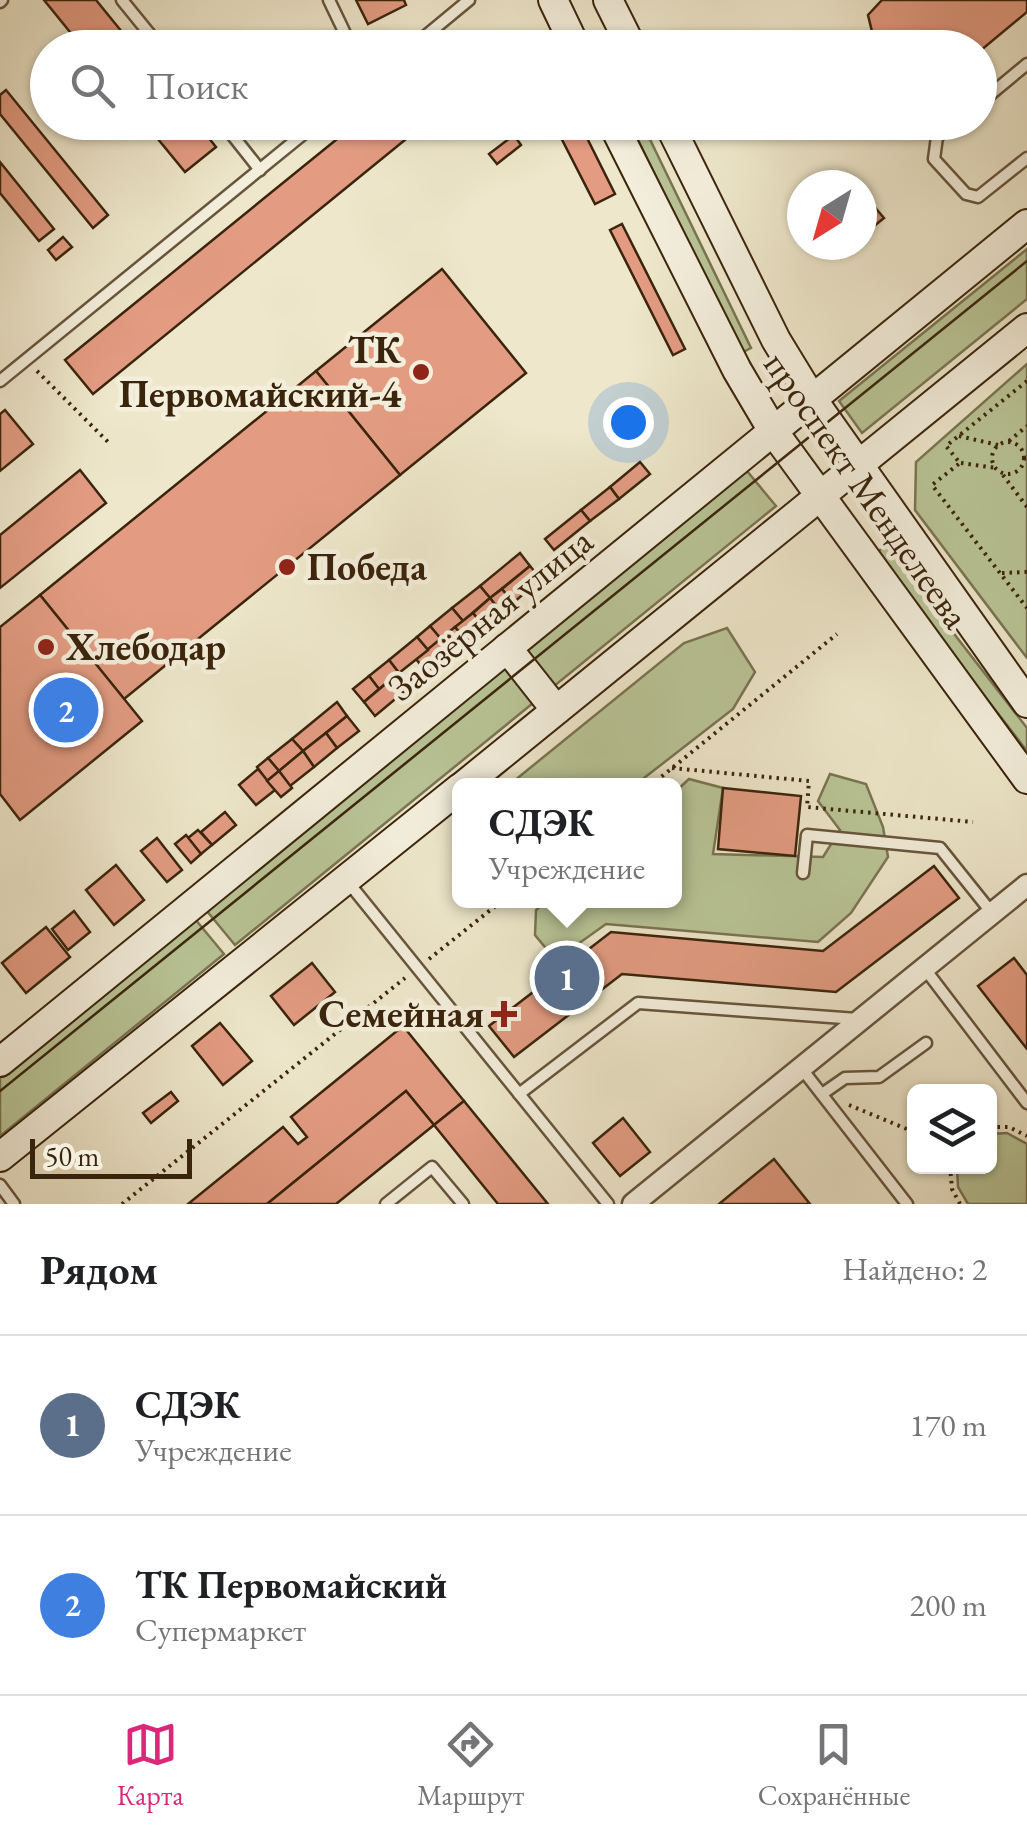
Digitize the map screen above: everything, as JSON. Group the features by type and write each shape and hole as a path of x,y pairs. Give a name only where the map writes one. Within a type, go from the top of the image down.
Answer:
{"main road":[{"path":"553,0 567,30"},
{"path":"608,0 623,30"},
{"name":"проспект Менделеева","path":"621,140 737,370 773,431 1027,779"},
{"name":"проспект Менделеева","path":"677,140 776,340 812,399 1027,703"},
{"name":"Заозёрная улица","path":"0,1062 1027,224"},
{"path":"472,778 1027,328"},
{"path":"507,648 556,710"},
{"path":"0,1156 452,794"}],"street":[{"path":"633,1204 1027,885"}],"lane":[{"path":"122,0 146,30"},
{"path":"330,0 344,30"},
{"path":"433,30 469,0"},
{"path":"997,88 1027,64"},
{"path":"236,140 260,170"},
{"path":"0,381 296,140"},
{"path":"937,140 934,158 966,194 978,197 1027,158"},
{"path":"803,873 806,836 940,848 992,913"},
{"path":"346,880 608,1204"},
{"path":"924,968 1027,1103"},
{"path":"520,1094 638,1003 861,1019"},
{"path":"822,1094 844,1078 878,1078 926,1043"},
{"path":"802,1069 908,1204"},
{"path":"386,1204 432,1166 463,1204"},
{"path":"0,1185 14,1204"}],"path":[{"path":"26,360 108,442"},
{"path":"1009,441 1026,460 1012,474 960,463 946,446 1027,382"},
{"path":"959,436 998,445 1027,426"},
{"path":"998,445 992,459 1027,507"},
{"path":"960,463 932,486 1027,608"},
{"path":"1000,573 1027,572"},
{"path":"660,778 837,634"},
{"path":"672,768 809,781 807,807 973,822"},
{"path":"122,1204 494,908"},
{"path":"822,1094 907,1129"},
{"path":"997,1127 1008,1127 1027,1136"},
{"path":"951,1174 952,1189 960,1204"}],"green space":[{"path":"638,140 650,140 751,348 741,353"},
{"path":"1027,249 1027,299 862,433 839,401"},
{"path":"1027,364 1027,658 915,510 916,462"},
{"path":"747,471 776,506 235,945 206,910"},
{"path":"886,546 1027,728 1027,751 874,554"},
{"path":"727,628 755,672 733,709 644,778 518,778 684,643"},
{"path":"830,774 866,784 883,827 888,857 851,913 818,942 606,924 564,954 549,952 535,935 538,908 682,908 682,786 689,779 723,788 713,854 823,857 840,830 818,801"},
{"path":"195,919 224,954 0,1136 0,1077"},
{"path":"1007,1133 1027,1144 1027,1204 968,1204 958,1187 957,1174 997,1174 997,1134"}],"building":[{"path":"44,0 96,0 120,30 68,30"},
{"path":"356,0 404,0 406,5 368,24"},
{"path":"882,0 1027,0 1027,12 997,37 997,30 872,30 868,15"},
{"path":"6,90 30,119 30,140 47,140 108,215 93,228 0,114 0,95"},
{"path":"159,140 210,140 216,147 185,172"},
{"path":"336,140 405,140 93,394 65,360"},
{"path":"507,140 518,140 521,145 497,164 489,154"},
{"path":"562,140 588,140 615,194 595,204"},
{"path":"0,162 54,229 39,241 0,193"},
{"path":"622,224 685,349 673,355 610,230"},
{"path":"63,237 72,247 56,260 48,250"},
{"name":"ТК Первомайский-4","path":"442,269 526,373 400,475 316,371"},
{"path":"316,371 400,475 124,699 40,595"},
{"path":"5,410 33,444 0,471 0,414"},
{"path":"640,462 650,474 619,499 610,487"},
{"path":"80,470 106,503 0,588 0,535"},
{"path":"610,487 619,499 590,521 581,510"},
{"path":"581,510 590,521 554,550 545,539"},
{"path":"520,553 530,566 490,598 480,586"},
{"path":"530,566 541,579 513,603 502,589"},
{"path":"480,586 490,598 463,621 452,608"},
{"path":"502,589 513,603 501,612 490,598"},
{"path":"40,595 142,721 20,820 0,794 0,627"},
{"path":"490,598 501,612 484,627 473,613"},
{"path":"452,608 463,621 441,639 430,626"},
{"path":"473,613 484,627 466,641 455,627"},
{"path":"430,626 441,639 428,650 417,637"},
{"path":"455,627 466,641 455,650 444,636"},
{"path":"444,636 455,650 427,673 416,659"},
{"path":"417,637 428,650 399,673 389,660"},
{"path":"389,660 399,673 379,689 369,676"},
{"path":"369,676 379,689 364,702 353,689"},
{"path":"395,676 406,690 375,716 364,702"},
{"path":"337,702 347,716 303,751 292,739"},
{"path":"347,716 359,731 337,748 326,733"},
{"path":"326,733 337,748 314,767 303,751"},
{"path":"292,739 303,751 279,771 268,758"},
{"path":"303,751 314,767 290,786 279,771"},
{"path":"268,758 279,771 267,781 257,767"},
{"path":"258,769 275,790 256,805 239,785"},
{"path":"279,771 292,788 281,797 267,781"},
{"path":"723,788 801,796 795,856 718,849"},
{"path":"225,812 236,825 212,845 201,832"},
{"path":"198,830 212,845 201,854 188,838"},
{"path":"186,835 201,854 191,863 175,844"},
{"path":"157,838 182,870 167,882 141,851"},
{"path":"116,865 144,900 114,925 86,890"},
{"path":"934,866 959,898 836,992 622,974 514,1057 489,1026 611,932 823,951"},
{"path":"74,911 90,932 68,950 52,929"},
{"path":"46,927 70,957 26,993 2,963"},
{"path":"1014,958 1027,975 1027,1049 978,986"},
{"path":"312,963 335,992 294,1025 271,996"},
{"path":"220,1023 252,1061 223,1085 192,1046"},
{"path":"403,1026 464,1101 434,1125 406,1091 267,1204 188,1204 283,1127 298,1144 307,1137 291,1117"},
{"path":"406,1091 434,1125 336,1204 267,1204"},
{"path":"171,1092 178,1101 151,1123 143,1113"},
{"path":"464,1101 548,1204 498,1204 434,1125"},
{"path":"623,1118 650,1152 620,1176 593,1143"},
{"path":"774,1159 810,1204 719,1204"}],"tram line":[{"path":"0,1091 1027,261"}],"place":[{"name":"ТК Первомайский-4","path":"421,372"},
{"name":"Победа","path":"287,567"},
{"name":"Хлебодар","path":"46,647"},
{"name":"ТК Первомайский","path":"66,710"},
{"name":"СДЭК","path":"567,978"},
{"name":"Семейная","path":"504,1014"}]}
